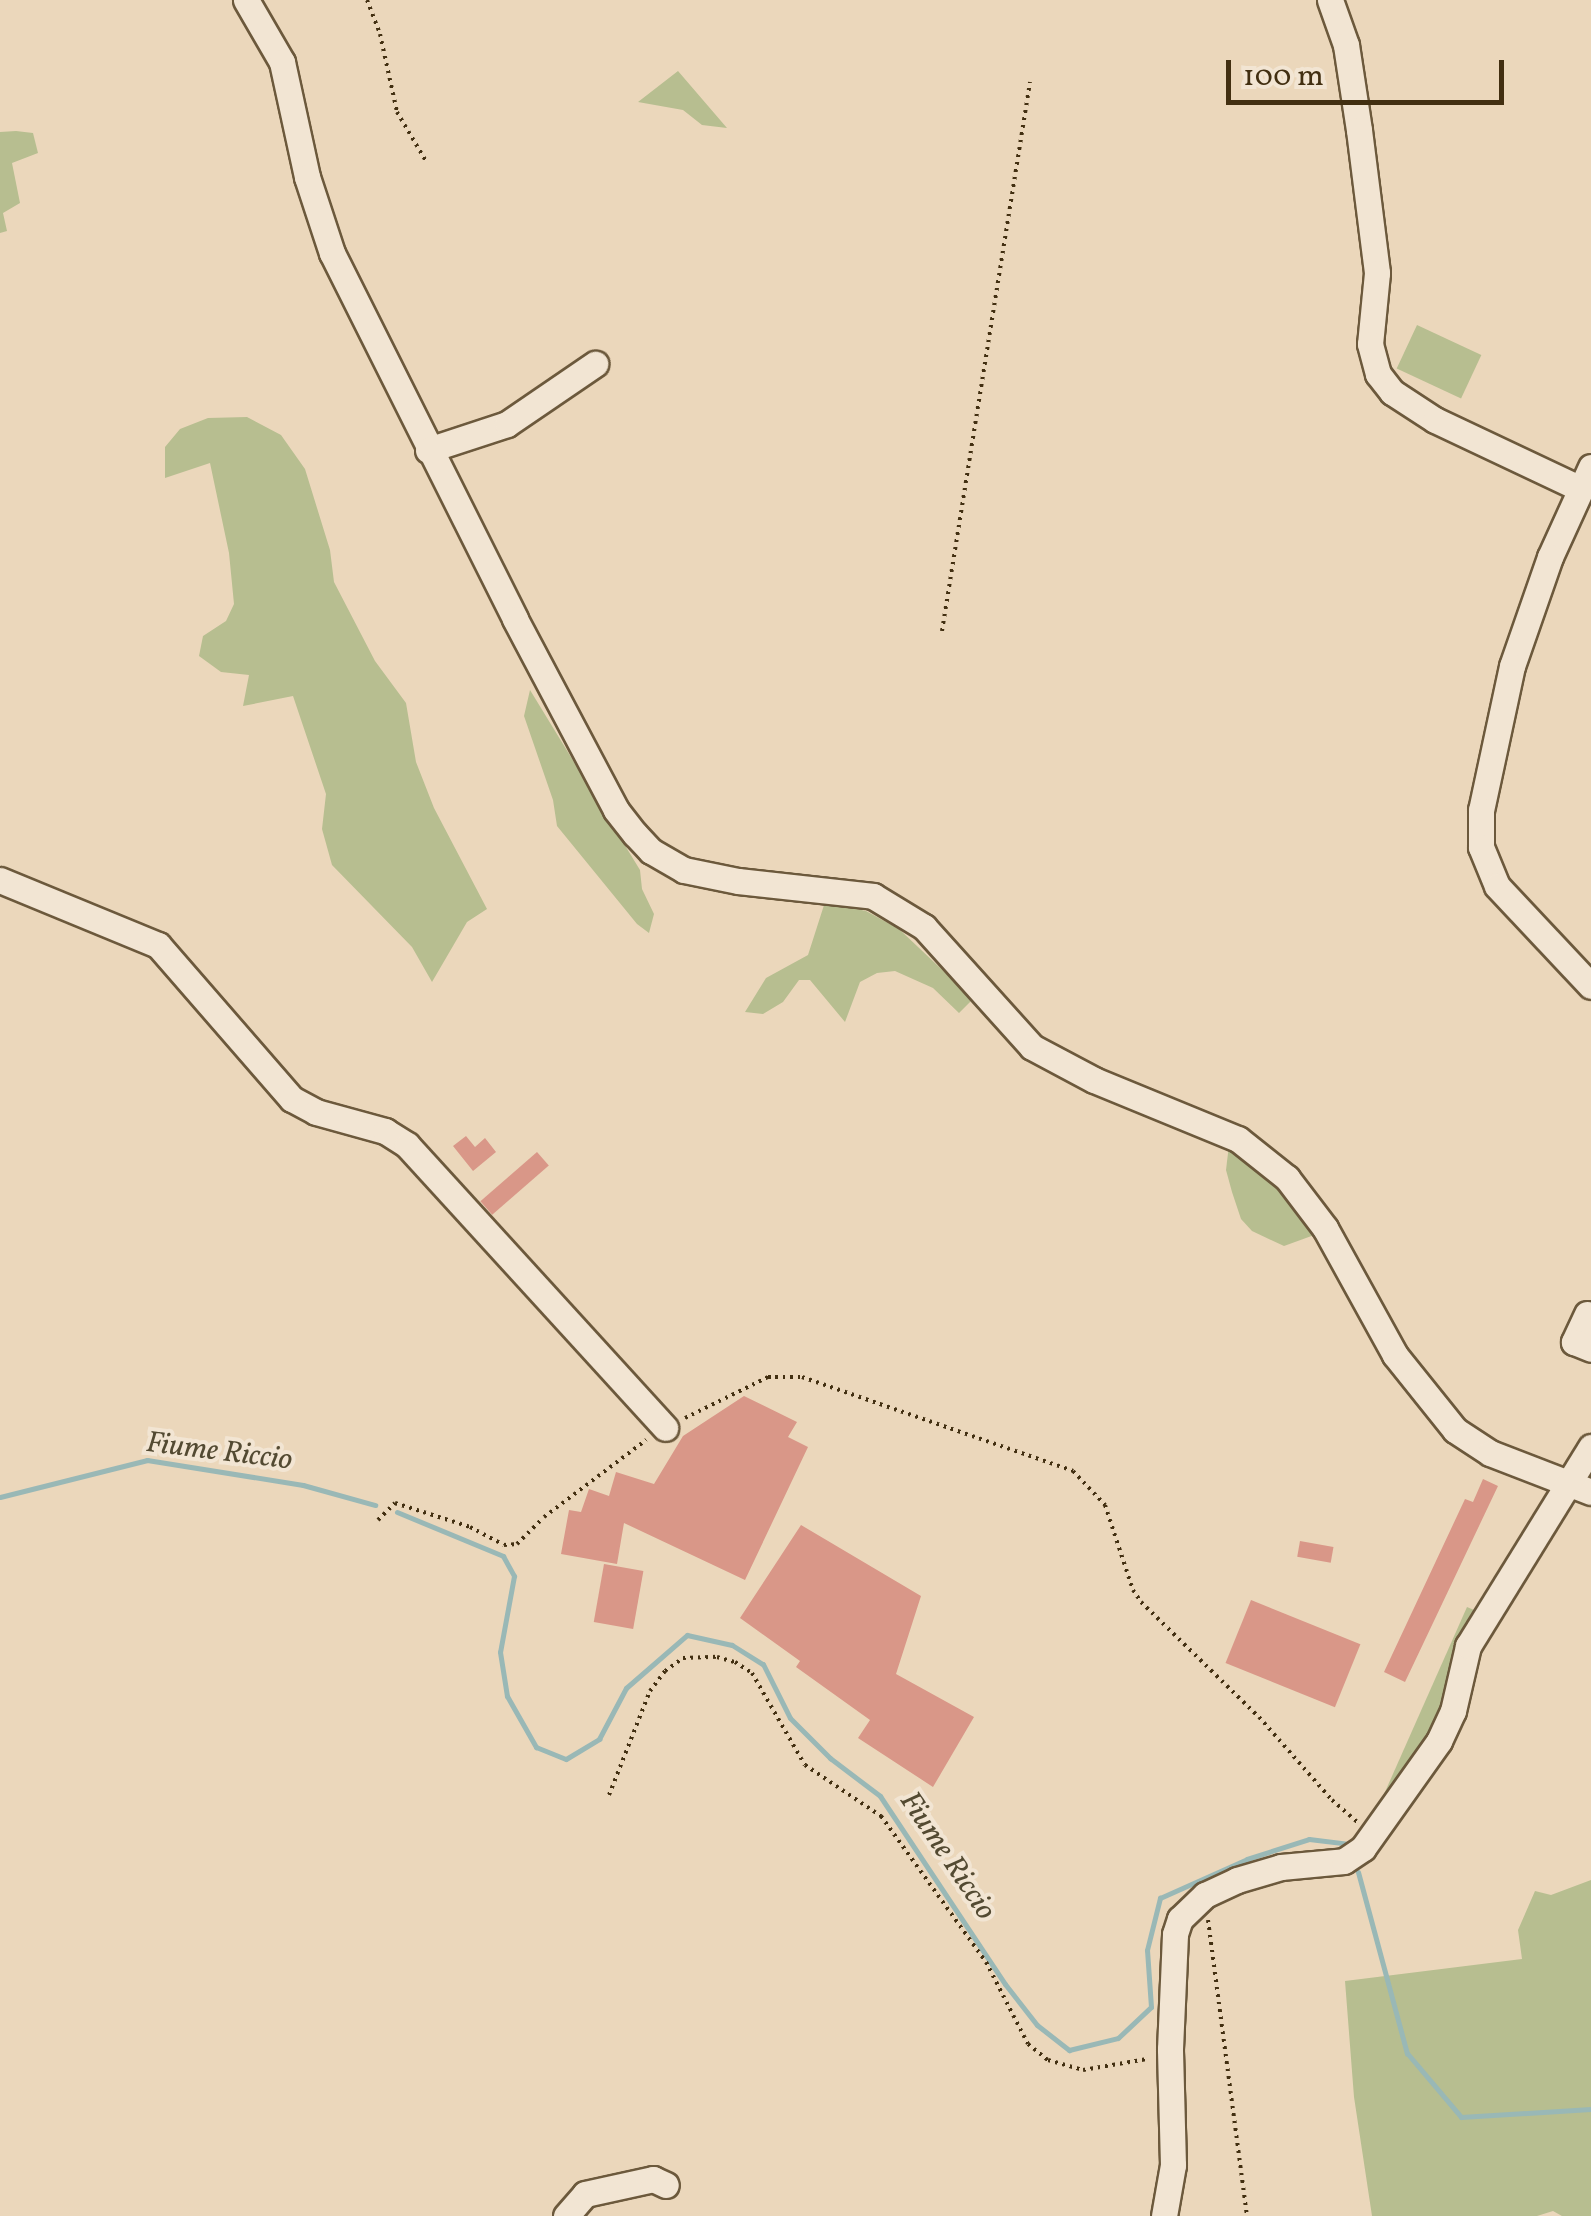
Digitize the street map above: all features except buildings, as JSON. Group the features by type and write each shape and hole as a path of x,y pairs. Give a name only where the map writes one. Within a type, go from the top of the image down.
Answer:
{"street":[{"path":"246,0 282,62 307,177 332,252 428,450 616,810 651,851 684,870 709,876 872,896 924,928 1032,1046 1094,1080 1238,1139 1287,1178 1325,1228 1395,1355 1455,1430 1490,1454 1580,1489"},
{"path":"1330,0 1346,45 1359,130 1376,273 1370,344 1378,374 1392,392 1435,420 1586,478 1550,556 1512,666 1482,810 1482,847 1497,886 1591,986"},
{"path":"428,450 507,424 594,364"},
{"path":"0,880 158,945 292,1099 316,1112 385,1131 407,1146 665,1428"},
{"path":"1587,1314 1574,1342 1591,1350"},
{"path":"1164,2216 1173,2166 1170,2049 1175,1934 1188,1908 1260,1871 1344,1861 1368,1842 1439,1741 1453,1711 1468,1646 1580,1489 1591,1447"},
{"path":"566,2216 584,2194 653,2179 666,2185"}],"path":[{"path":"367,0 380,34 397,112 427,163"},
{"path":"942,631 1030,82"},
{"path":"378,1520 394,1504 470,1528 504,1545 517,1544 544,1517 665,1428 768,1376 802,1378 1073,1471 1105,1505 1133,1590 1141,1602 1295,1754 1332,1800 1360,1824 1368,1842"},
{"path":"609,1795 650,1691 665,1671 683,1658 717,1656 735,1662 752,1673 805,1764 881,1816 986,1962 1028,2044 1048,2060 1083,2070 1139,2063 1170,2049"},
{"path":"1205,1896 1247,2216"}],"green space":[{"path":"678,71 727,128 702,125 683,110 638,102"},
{"path":"0,132 33,133 38,153 12,163 20,203 3,213 7,231 0,233"},
{"path":"1417,325 1481,355 1461,399 1397,369"},
{"path":"247,417 281,435 305,469 330,550 334,582 375,661 406,703 416,762 434,808 487,909 467,922 432,982 412,947 332,865 322,829 326,794 293,696 243,706 249,675 221,672 199,656 203,636 226,621 234,604 229,553 210,463 165,478 165,447 180,429 208,418"},
{"path":"530,690 640,870 642,889 654,914 649,933 637,924 557,826 553,800 524,716"},
{"path":"825,902 866,911 899,929 973,999 959,1013 933,988 895,971 877,973 860,982 845,1022 810,980 799,980 783,1002 763,1014 745,1012 766,978 808,955"},
{"path":"1229,1145 1276,1180 1317,1234 1284,1246 1252,1231 1241,1219 1226,1170"},
{"path":"1467,1607 1481,1613 1441,1737 1373,1819"},
{"path":"1591,1880 1591,2216 1562,2216 1553,2211 1537,2216 1372,2216 1354,2097 1345,1981 1522,1959 1518,1930 1535,1891 1551,1895"}],"waterway":[{"name":"Fiume Riccio","path":"0,1497 147,1460 303,1485 375,1505"},
{"name":"Fiume Riccio","path":"397,1512 503,1556 514,1576 500,1652 507,1696 536,1747 566,1759 599,1739 626,1688 687,1635 732,1645 763,1664 790,1718 830,1758 880,1796 1005,1984 1037,2025 1069,2050 1118,2038 1151,2007 1147,1950 1160,1898 1247,1859 1309,1839 1347,1844"},
{"name":"Fiume Riccio","path":"1358,1872 1407,2053 1461,2117 1591,2109"}]}
